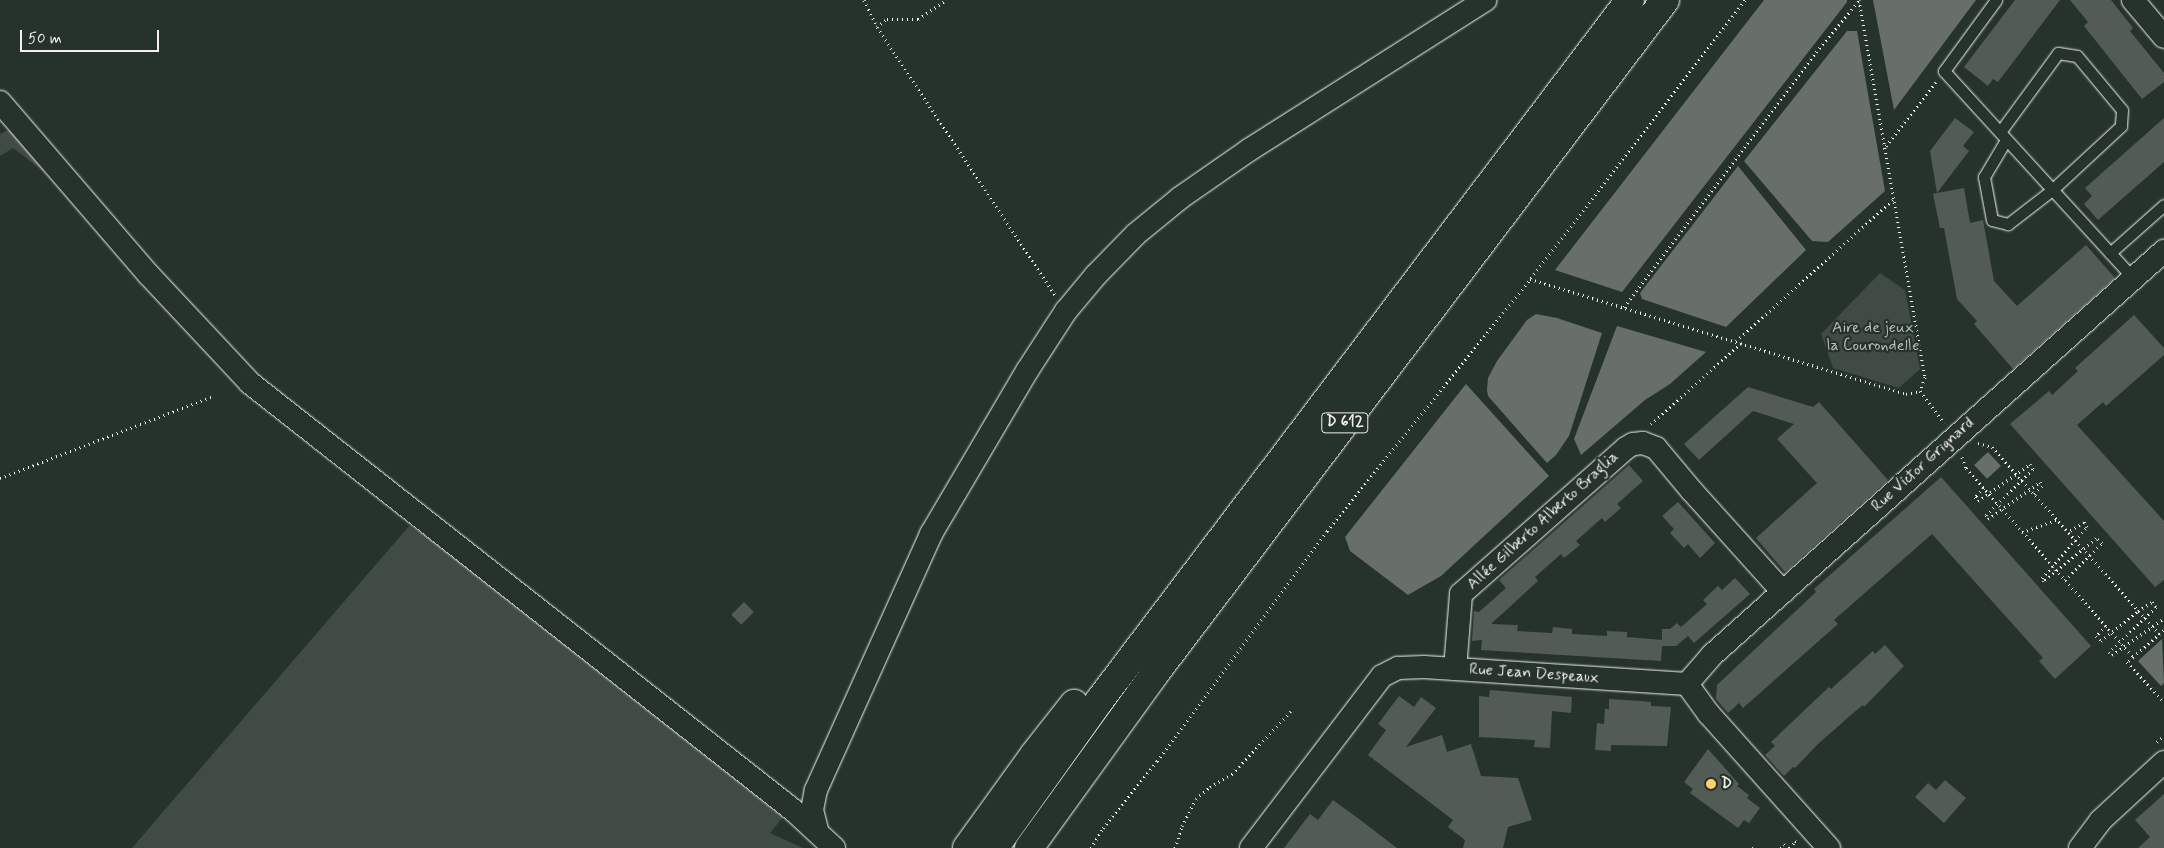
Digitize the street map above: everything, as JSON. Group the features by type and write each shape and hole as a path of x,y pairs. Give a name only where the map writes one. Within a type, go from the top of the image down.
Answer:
{"highway":[{"name":"D 612","path":"994,848 1066,746 1630,0"},
{"name":"D 612","path":"1029,848 1165,661 1665,0"},
{"path":"966,848 1034,754 1176,578 1233,526"}],"street":[{"path":"817,830 812,810 816,790 931,534 1027,371 1066,311 1136,234 1180,198 1249,150 1485,0"},
{"path":"2133,0 2164,37"},
{"path":"0,102 149,275 250,383 817,830 834,848"},
{"name":"Rue Victor Grignard","path":"1687,684 1711,656 1954,436 2164,251"},
{"path":"1643,443 1656,448 1783,592"},
{"name":"Allée Gilberto Alberto Braglia","path":"1455,669 1461,594 1626,448 1633,444 1643,443"},
{"name":"Rue Jean Despeaux","path":"1252,848 1382,676 1398,668 1455,669 1687,684"},
{"path":"1687,684 1709,714 1829,848"},
{"path":"2080,848 2100,821 2164,762"}],"lane":[{"path":"1996,0 1944,71 2133,278"},
{"path":"2058,53 2077,56 2122,110 2121,126 2052,190 2008,224 1992,220 1984,178 2003,136 2058,53"},
{"path":"2110,253 2164,205"}],"path":[{"path":"864,0 877,27 1066,311"},
{"path":"877,27 887,19 918,19 946,0"},
{"path":"1091,848 1104,828 1157,761 1327,531 1530,279 1745,0"},
{"path":"1624,308 1816,52 1859,1"},
{"path":"1859,1 1925,377 1920,391"},
{"path":"1886,147 1944,71"},
{"path":"1736,342 1895,198"},
{"path":"1530,279 1906,394 1920,391"},
{"path":"1643,443 1653,422 1740,343"},
{"path":"1920,391 1954,436 1966,468 2133,657"},
{"path":"0,478 214,396"},
{"path":"1954,436 1992,447 2159,634"},
{"path":"1984,488 1975,497 1978,501 2030,464 2033,468 1986,515 1988,519 2040,482 2042,486 2034,494"},
{"path":"2022,532 2058,520"},
{"path":"2065,580 2102,543 2096,538 2044,581 2042,578 2087,527 2084,522 2068,532"},
{"path":"2106,626 2096,636 2101,642 2138,611 2152,602 2156,607 2109,652 2112,655 2164,618"},
{"path":"2164,630 2126,662 2164,702"},
{"path":"1175,848 1182,826 1196,799 1210,787 1232,774 1291,711"},
{"path":"1781,848 1784,844 1789,848"}],"green space":[{"path":"15,127 51,169 43,171 13,148 0,156 0,134"},
{"name":"Aire de jeux la Courondelle","path":"1880,273 1905,290 1920,369 1899,388 1833,368 1821,334"},
{"path":"409,526 448,548 783,817 770,833 803,848 132,848"}],"shaded area":[{"path":"1764,0 1847,0 1847,2 1622,292 1555,270"},
{"path":"1873,0 1976,0 1894,110"},
{"path":"1847,31 1857,31 1885,191 1828,242 1812,241 1744,161"},
{"path":"1738,166 1806,250 1726,327 1642,299 1640,293"},
{"path":"1536,314 1557,318 1602,333 1569,436 1556,455 1547,463 1488,396 1487,390 1488,378 1497,361 1527,320"},
{"path":"1617,326 1706,352 1670,384 1645,400 1581,455 1574,439"},
{"path":"1466,384 1549,476 1441,576 1408,595 1350,551 1345,537"},
{"path":"1988,452 2001,466 1987,479 1974,465"},
{"path":"2162,639 2164,683 2161,686 2138,661"}],"building":[{"path":"2015,0 2060,0 1998,82 1993,79 1988,86 1964,67"},
{"path":"2070,0 2111,0 2133,28 2130,31 2164,73 2164,82 2142,99 2084,26 2088,22"},
{"path":"1955,118 1974,132 1963,146 1969,151 1937,193 1930,151"},
{"path":"2164,118 2164,162 2098,220 2084,204 2092,196 2085,188"},
{"path":"1964,188 1970,223 1983,220 1994,281 2017,306 2086,245 2115,278 2013,369 1974,324 1977,321 1957,299 1944,228 1940,228 1933,194"},
{"path":"2134,315 2164,348 2164,355 2106,406 2103,402 2077,425 2164,521 2164,580 2155,587 2010,424 2049,391 2052,395 2078,371 2075,368"},
{"path":"1748,387 1813,407 1819,402 1888,480 1785,572 1756,538 1817,483 1777,439 1794,424 1753,411 1699,460 1684,444"},
{"path":"1629,465 1643,481 1617,504 1621,508 1605,522 1602,518 1576,541 1580,545 1564,558 1561,554 1535,577 1538,581 1491,624 1518,625 1517,631 1552,633 1553,627 1572,629 1572,634 1607,636 1607,631 1627,632 1627,637 1662,640 1662,629 1670,629 1677,623 1681,627 1707,604 1703,600 1718,586 1722,590 1735,578 1750,594 1694,643 1688,636 1676,646 1662,646 1661,661 1481,650 1482,640 1472,641 1474,611 1479,612 1506,588 1499,580"},
{"path":"1941,477 2091,646 2055,679 2039,661 2043,658 1932,534 1834,620 1838,624 1743,708 1739,703 1728,713 1716,699 1717,685 1816,592 1814,589"},
{"path":"1678,502 1715,543 1700,558 1688,544 1684,548 1670,533 1674,529 1662,516"},
{"path":"744,602 754,612 741,625 731,615"},
{"path":"1885,645 1904,666 1864,707 1863,705 1852,714 1784,776 1765,755 1775,746 1771,742 1829,687 1831,689 1873,651 1875,654"},
{"path":"1490,690 1572,697 1571,713 1552,711 1550,748 1534,747 1535,740 1479,737 1479,696 1489,697"},
{"path":"1399,696 1414,707 1421,697 1436,708 1406,747 1442,735 1447,752 1471,744 1481,776 1518,778 1532,820 1508,827 1503,848 1463,848 1465,840 1448,827 1453,820 1368,755 1386,730 1378,724"},
{"path":"1609,699 1651,702 1651,706 1671,707 1667,746 1611,745 1611,751 1595,750 1597,723 1604,724 1605,709 1609,709"},
{"name":"D","path":"1708,749 1739,784 1737,786 1749,795 1747,798 1760,808 1749,823 1744,820 1738,828 1690,793 1693,789 1684,782"},
{"path":"1945,780 1966,798 1944,823 1915,797 1928,783 1936,790"},
{"path":"2164,794 2164,848 2138,848 2150,837 2135,820"},
{"path":"1333,800 1397,848 1284,848 1310,814 1318,820"}],"place":[{"name":"D","path":"1711,784"}]}
